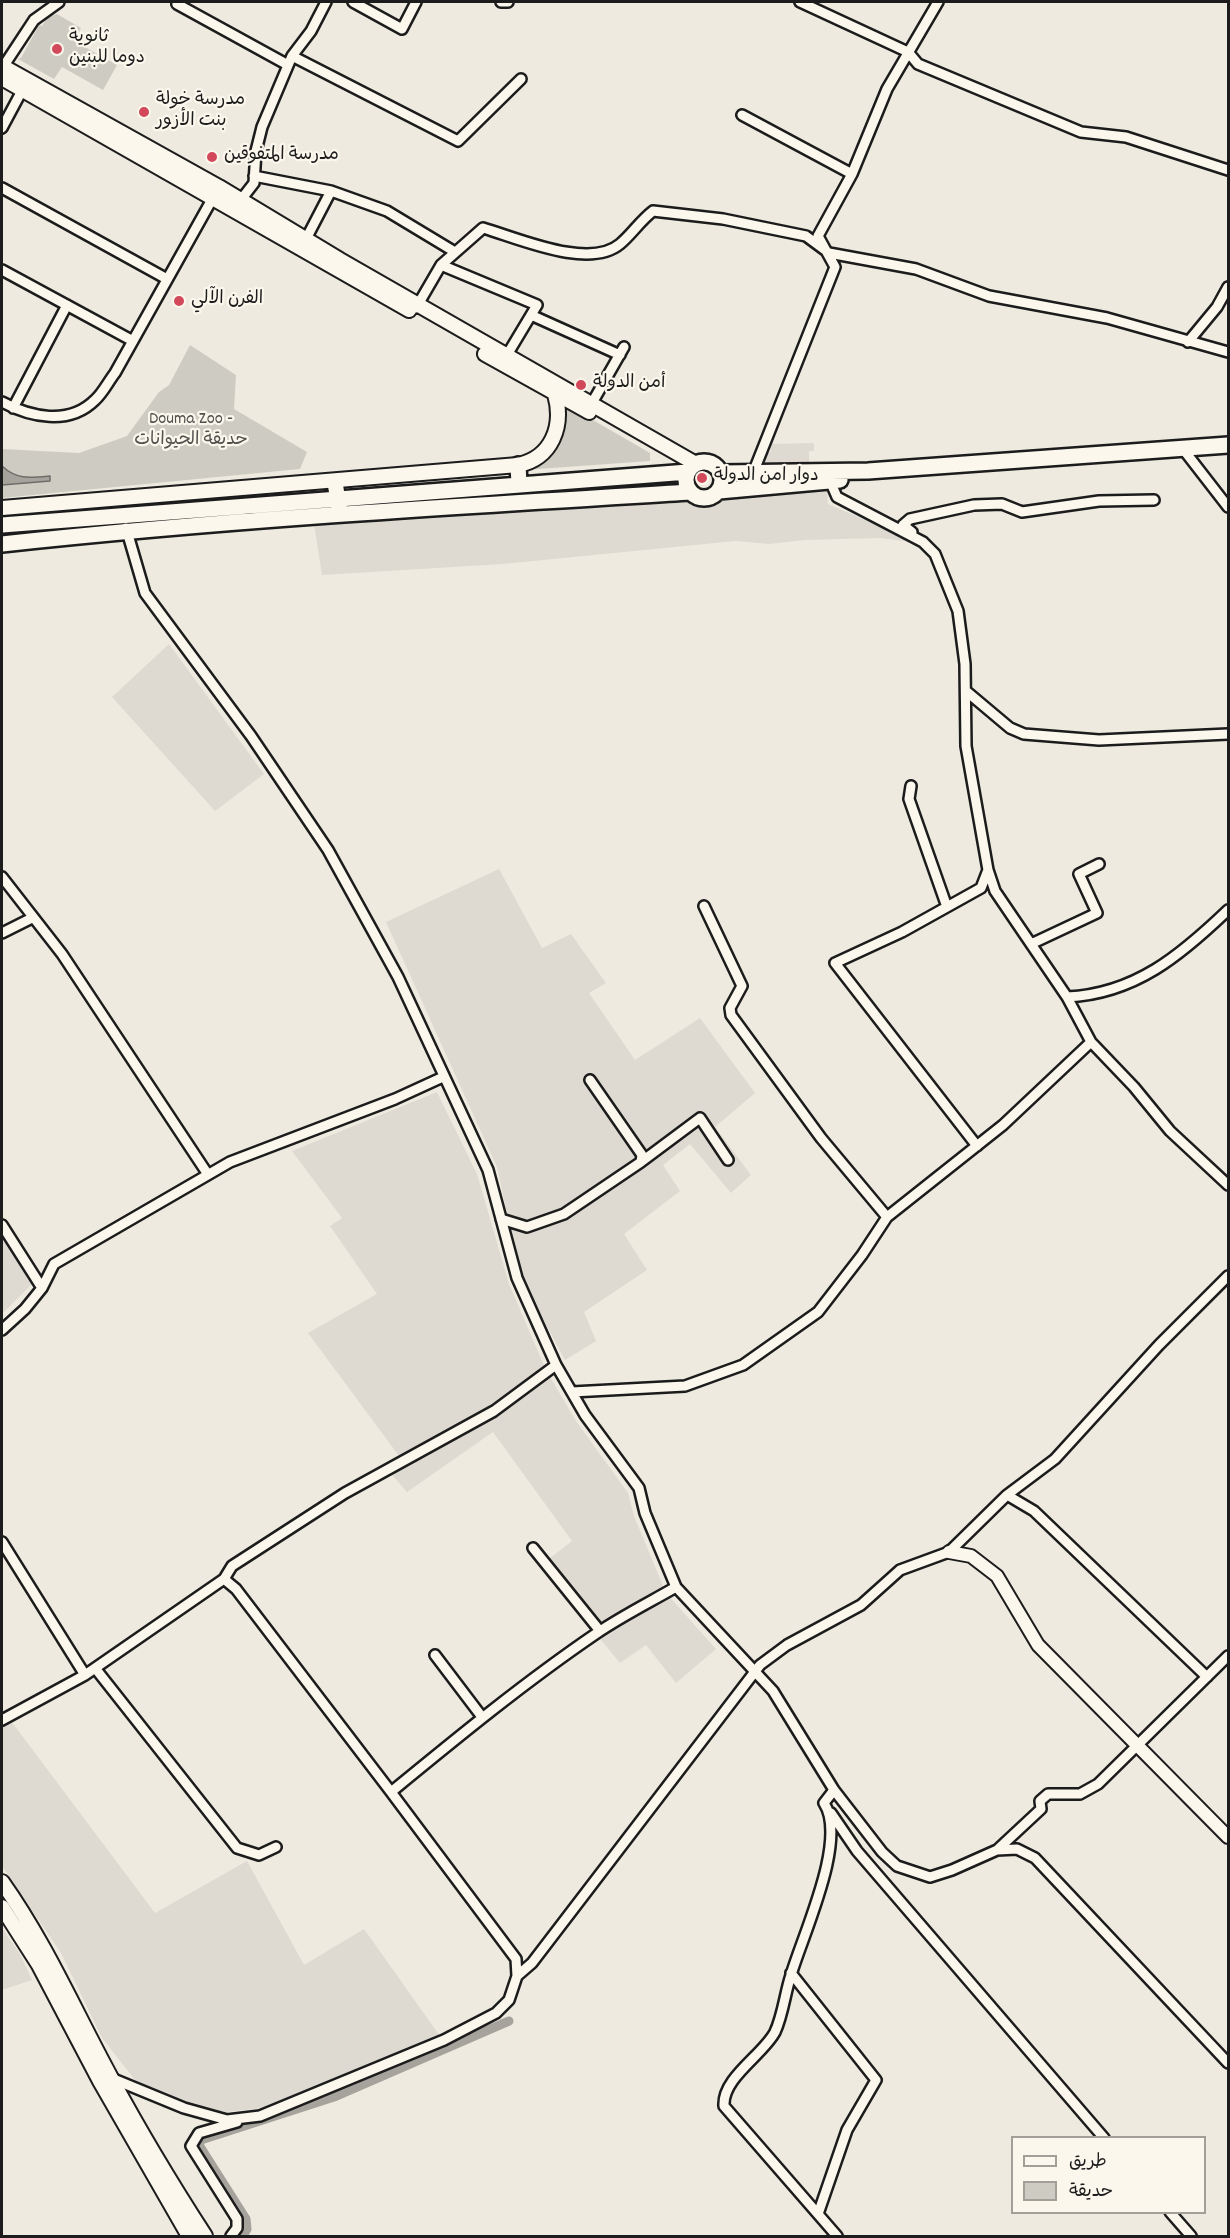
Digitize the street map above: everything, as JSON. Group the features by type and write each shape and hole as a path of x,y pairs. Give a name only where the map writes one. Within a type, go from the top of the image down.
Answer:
{"main road":[{"path":"2,70 213,200 507,355 592,403 691,468"},
{"path":"25,85 219,187 555,394 691,468"},
{"path":"2,508 518,465 539,457 552,441 559,420 555,394"},
{"path":"721,473 868,471 1228,445"},
{"path":"2,544 339,507 519,484 691,468 711,463 721,473 722,485 719,491"},
{"path":"518,465 519,484"},
{"path":"691,468 686,480 691,492"},
{"path":"2,525 123,514 691,492 705,498 719,491 830,481 868,471"},
{"path":"335,482 339,507"},
{"path":"2,1882 51,1959 106,2080 189,2236"},
{"path":"2,1907 39,1965 106,2080 205,2236"}],"street":[{"path":"2,70 34,20 58,2"},
{"path":"178,2 177,4 290,61 458,141 521,79"},
{"path":"240,201 251,188 262,127 290,61 326,2"},
{"path":"353,2 402,29 416,2"},
{"path":"371,11 377,2"},
{"path":"501,2 508,2"},
{"path":"801,2 908,52 918,64 1082,132 1126,137 1228,170"},
{"path":"753,472 835,267 819,236 852,174 870,127 908,52 938,2"},
{"path":"2,128 25,85"},
{"path":"742,115 852,174"},
{"path":"254,176 331,190 387,211 455,252"},
{"path":"2,402 13,408 53,417 68,416 82,410 95,400 115,373 219,187"},
{"path":"2,188 166,279"},
{"path":"306,239 331,190"},
{"path":"415,308 441,265 483,228 527,243 590,255 620,244 639,222 653,211 723,219 806,236 829,253 916,269 989,296 1107,318 1228,352"},
{"path":"441,265 537,305 507,355"},
{"path":"2,270 133,341"},
{"path":"1188,342 1216,307 1228,287"},
{"path":"13,408 67,305"},
{"path":"531,315 622,351 592,403"},
{"path":"1183,449 1228,507"},
{"path":"830,481 837,497 923,542"},
{"path":"1154,500 1099,501 1022,512 1002,504 974,505 910,519 903,525 935,554 958,612 966,664 966,746 988,870 995,891 1067,997 1090,1042 1134,1087 1170,1131 1228,1185"},
{"path":"123,514 145,593 251,736 328,850 399,977 488,1170 517,1278 556,1365 585,1415 639,1488 645,1513 676,1587 773,1691 834,1790 882,1852 897,1866 930,1877 997,1850 1041,1809 1040,1801 1048,1794 1080,1794 1098,1784 1138,1748 1228,1656"},
{"path":"966,691 1010,728 1024,734 1099,740 1228,734"},
{"path":"911,786 909,799 947,907"},
{"path":"1031,944 1097,913 1078,873 1099,864"},
{"path":"978,1146 835,963 981,888 988,870"},
{"path":"2,877 16,892 32,918 62,954 207,1173"},
{"path":"704,906 742,986 730,1008 731,1015 822,1138 887,1217"},
{"path":"1067,997 1096,996 1141,979 1162,966 1228,910"},
{"path":"2,933 32,918"},
{"path":"572,1392 685,1386 743,1365 818,1312 862,1255 887,1217 1003,1125 1090,1042"},
{"path":"2,1330 25,1309 42,1288 54,1264 148,1211 207,1173 230,1162 395,1099 444,1077"},
{"path":"590,1080 642,1155 641,1162"},
{"path":"501,1219 527,1227 564,1214 641,1162 700,1118 728,1160"},
{"path":"2,1225 42,1288"},
{"path":"517,1976 532,1963 755,1672 787,1645 861,1605 900,1570 948,1552 1007,1495 1054,1459 1159,1345 1228,1276"},
{"path":"2,1720 85,1675 224,1579 232,1566 345,1493 494,1411 556,1365"},
{"path":"1007,1495 1034,1511 1207,1677"},
{"path":"2,1542 85,1675"},
{"path":"533,1548 600,1631"},
{"path":"948,1552 971,1556 997,1576 1038,1645 1228,1837"},
{"path":"224,1579 236,1589 516,1959 517,1976 509,2000 496,2013 444,2040 260,2116 199,2133 191,2146 237,2219 237,2228 231,2236"},
{"path":"391,1792 482,1717 600,1631 676,1587"},
{"path":"435,1655 482,1717"},
{"path":"95,1668 237,1848 259,1855 276,1847"},
{"path":"834,1790 824,1803 864,1860 1102,2136"},
{"path":"830,1811 831,1826 825,1874 791,1973 775,2033 742,2069 723,2097 724,2106 837,2236"},
{"path":"997,1850 1017,1849 1035,1858 1228,2063"},
{"path":"791,1973 876,2080 847,2130 818,2214"},
{"path":"106,2080 184,2108 227,2120 260,2116"},
{"path":"1172,2214 1191,2236"}],"shaded area":[{"path":"814,443 814,451 809,451 809,463 765,464 765,452 771,452 771,444"},
{"path":"2,466 19,476 50,476 50,481 2,485"},
{"path":"827,491 828,504 920,543 880,538 805,540 769,544 735,541 503,564 322,575 314,524"},
{"path":"169,644 264,774 215,811 112,697"},
{"path":"499,869 542,948 571,934 606,983 589,993 635,1060 700,1018 755,1093 715,1127 751,1175 731,1193 690,1144 663,1165 680,1191 624,1234 647,1270 584,1312 596,1341 565,1360 521,1278 497,1167 386,922"},
{"path":"437,1092 477,1174 509,1284 546,1370 576,1421 628,1493 634,1516 666,1593 716,1649 676,1683 646,1645 620,1663 540,1566 572,1541 493,1432 407,1492 393,1476 399,1456 308,1333 377,1294 330,1226 342,1218 292,1151"},
{"path":"2,1237 32,1284 2,1314"},
{"path":"2,1713 14,1725 155,1913 247,1861 304,1965 364,1929 440,2036 261,2108 226,2112 185,2104 135,2080 102,2038 61,1953 2,1866"},
{"path":"2,1928 20,1954 32,1980 2,1990"}],"green space":[{"name":"ثانوية دوما للبنين","path":"57,14 81,28 74,41 117,65 103,90 62,67 54,79 18,59 21,58 39,25 42,26 47,18"},
{"name":"Douma Zoo - حديقة الحيوانات","path":"190,345 236,375 234,409 307,452 300,469 2,498 2,449 79,453 127,436 159,392 169,385"},
{"path":"560,401 650,453 650,461 524,470 538,463"}],"waterway":[{"path":"243,2236 247,2229 246,2219 199,2145 201,2140 334,2097 509,2021"}],"place":[{"name":"ثانوية دوما للبنين","path":"57,49"},
{"name":"مدرسة خولة بنت الأزور","path":"144,112"},
{"name":"مدرسة المتفوقين","path":"212,157"},
{"name":"الفرن الآلي","path":"179,301"},
{"name":"أمن الدولة","path":"581,385"},
{"name":"دوار امن الدولة","path":"702,478"}]}
